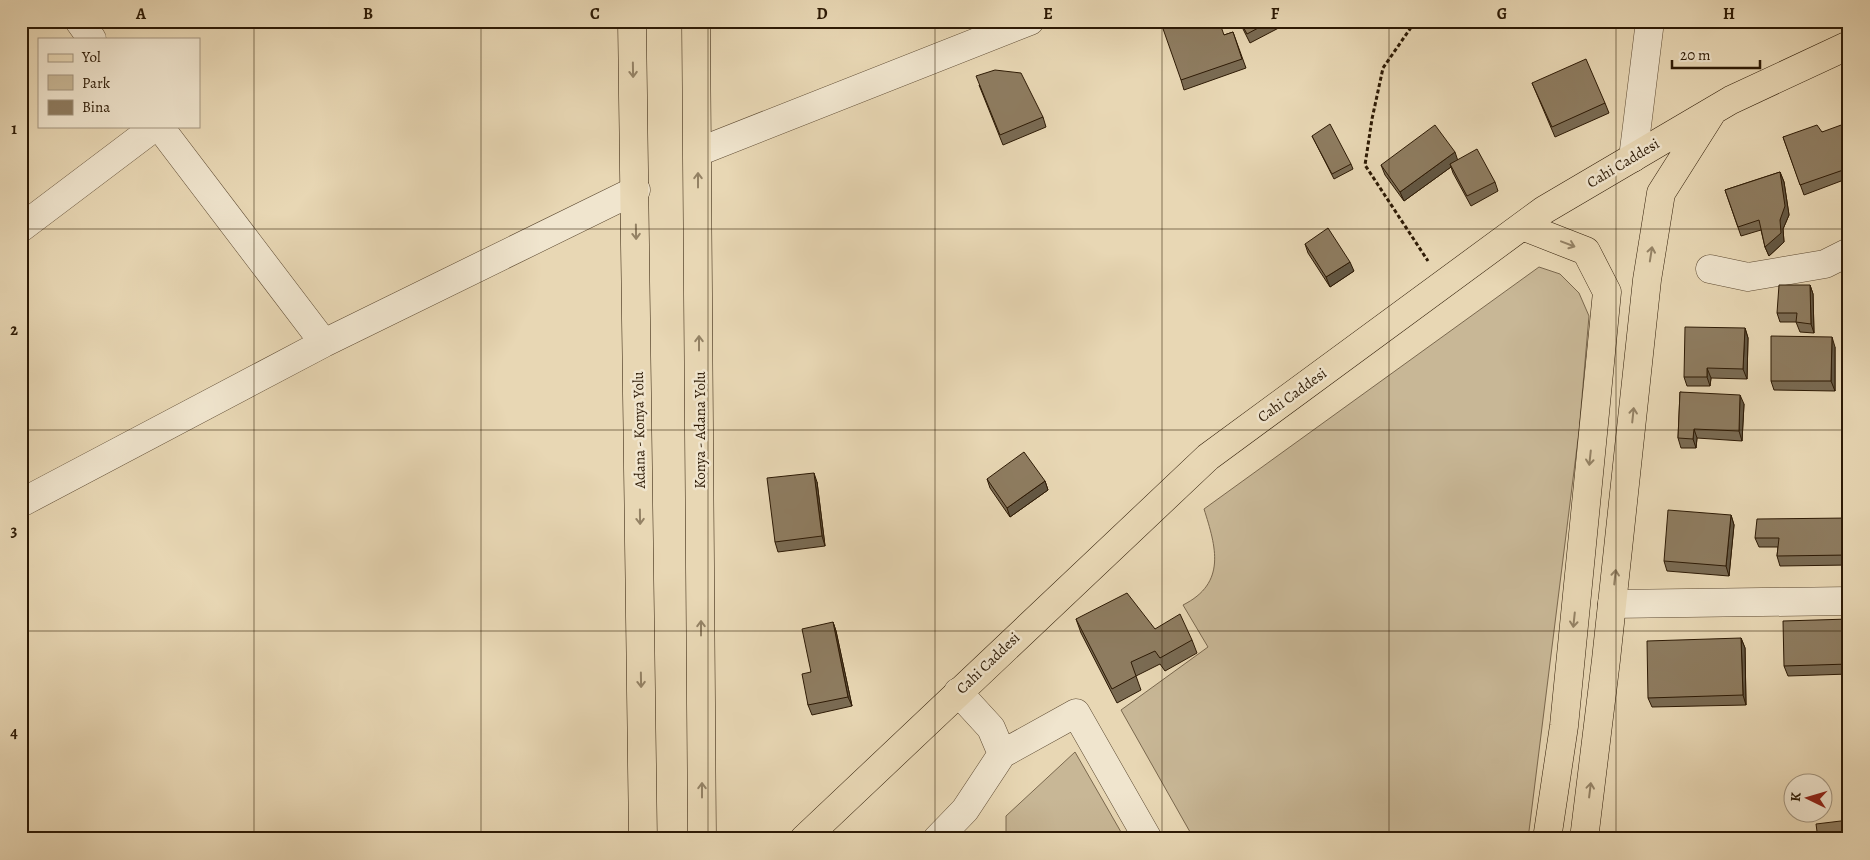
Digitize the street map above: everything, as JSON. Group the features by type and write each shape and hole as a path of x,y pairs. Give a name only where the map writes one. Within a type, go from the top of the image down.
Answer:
{"main road":[{"name":"Adana - Konya Yolu","path":"632,21 636,190 643,839"},
{"name":"Konya - Adana Yolu","path":"696,21 702,839"},
{"name":"Cahi Caddesi","path":"804,839 1208,457 1544,210 1731,100 1849,45"},
{"path":"1584,839 1612,604 1647,280 1661,193 1714,110"},
{"path":"1522,226 1586,251 1607,292 1564,726 1547,839"},
{"path":"833,839 841,806"}],"street":[{"path":"79,21 91,38"},
{"path":"698,152 1030,21"},
{"path":"1633,158 1650,21"},
{"path":"21,228 154,128"},
{"path":"159,128 324,343"},
{"path":"21,503 324,343 636,190"},
{"path":"1710,269 1748,277 1825,264 1849,252"},
{"path":"1612,604 1849,601"},
{"path":"958,692 991,728 1002,754"},
{"path":"937,839 965,810 1002,754 1076,713 1148,839"}],"path":[{"path":"1412,21 1412,26 1383,68 1365,165 1443,284"}],"green space":[{"path":"1539,267 1560,274 1579,293 1589,316 1579,431 1528,839 1194,839 1121,710 1208,647 1183,605 1197,596 1207,586 1212,575 1214,550 1204,509"},
{"path":"1075,752 1125,839 1006,839 1006,816"}],"building":[{"path":"1166,21 1219,21 1224,35 1233,32 1242,59 1181,80 1161,23"},
{"path":"1240,21 1271,21 1247,34"},
{"path":"1586,59 1605,103 1552,127 1532,83"},
{"path":"995,70 1021,73 1043,117 1000,135 976,76"},
{"path":"1330,124 1351,164 1332,174 1312,136"},
{"path":"1844,124 1849,137 1849,168 1800,185 1783,137 1817,125 1822,132"},
{"path":"1435,125 1455,152 1400,192 1381,165"},
{"path":"1477,149 1495,182 1467,196 1450,164"},
{"path":"1780,172 1785,206 1780,220 1781,233 1765,247 1759,220 1738,227 1725,190"},
{"path":"1328,228 1350,262 1326,277 1305,244"},
{"path":"1779,285 1810,285 1811,324 1796,322 1797,313 1777,313"},
{"path":"1685,327 1745,328 1743,369 1707,368 1707,377 1684,377"},
{"path":"1771,336 1832,337 1831,381 1771,381"},
{"path":"1680,392 1740,395 1739,431 1694,429 1693,439 1678,438"},
{"path":"1024,452 1045,481 1007,508 987,479"},
{"path":"814,473 822,536 775,542 767,478"},
{"path":"1668,510 1731,515 1726,566 1664,561"},
{"path":"1849,518 1849,555 1777,556 1779,538 1755,538 1757,519"},
{"path":"1127,593 1155,629 1180,614 1192,640 1160,658 1155,651 1131,662 1136,676 1112,689 1076,619"},
{"path":"1849,619 1849,664 1784,666 1783,621"},
{"path":"833,622 848,697 808,705 802,674 811,672 802,629"},
{"path":"1741,638 1743,695 1648,698 1647,641"},
{"path":"1849,820 1849,839 1818,839 1816,824"}]}
